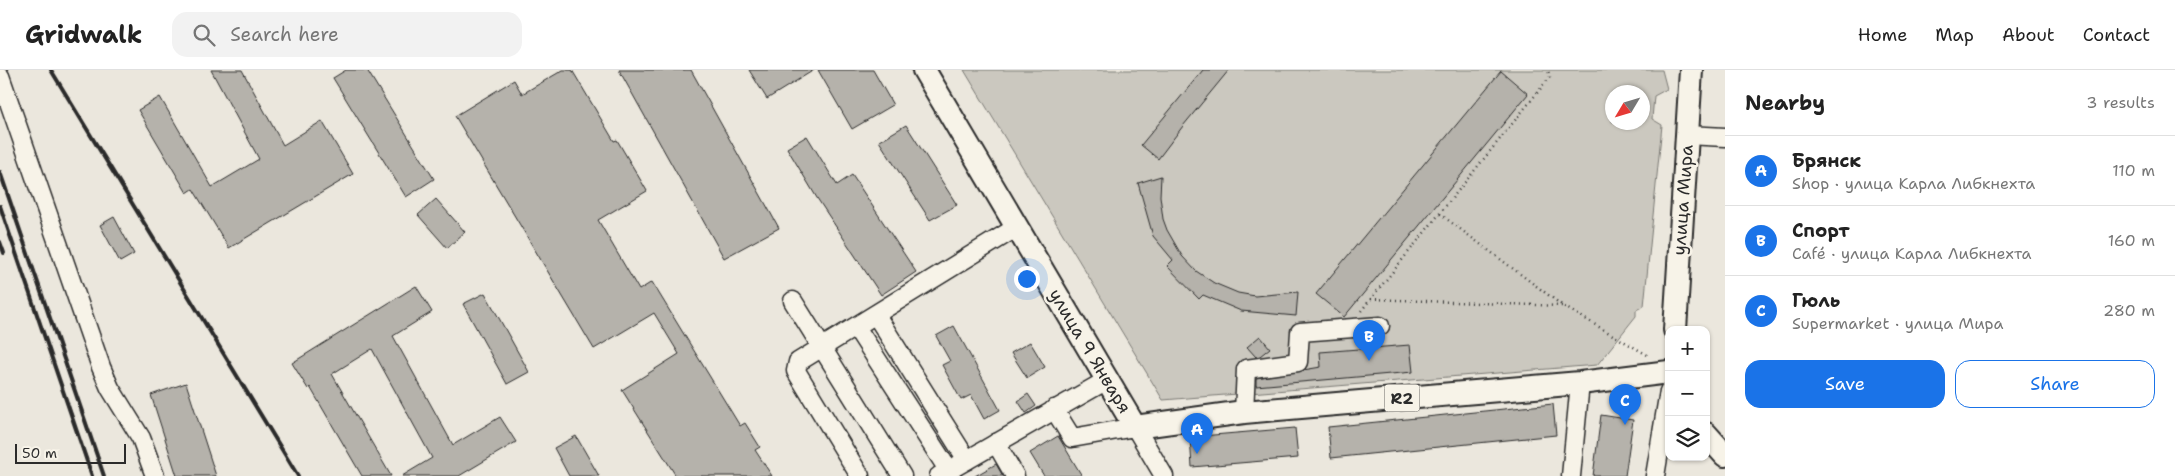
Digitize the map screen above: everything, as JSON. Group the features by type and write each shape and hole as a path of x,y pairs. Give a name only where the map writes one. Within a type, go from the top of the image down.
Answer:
{"main road":[{"name":"улица 9 Января","path":"924,70 1135,427"},
{"name":"улица Мира","path":"1674,326 1691,70"},
{"name":"R2","path":"1135,427 1244,412 1580,383 1662,366"},
{"path":"1710,438 1724,451"}],"street":[{"path":"0,76 101,367 119,404 141,438 155,476"},
{"path":"1687,134 1725,137"},
{"path":"860,476 796,371 798,362 1017,227"},
{"path":"793,301 902,476"},
{"path":"876,314 967,460"},
{"path":"1244,412 1246,369 1298,362 1300,332 1380,326"},
{"path":"856,327 944,473 1107,380"},
{"path":"1571,476 1580,383"},
{"path":"1054,409 1072,438 1135,427"},
{"path":"1655,476 1665,415"},
{"name":"улица 9 Января","path":"1135,427 1164,476"},
{"path":"996,444 1015,476"}],"path":[{"path":"1348,328 1550,77 1548,70"},
{"path":"1440,214 1563,306 1662,366"},
{"path":"1371,299 1563,306"}],"shaded area":[{"path":"964,70 1662,70 1667,89 1654,96 1652,119 1662,125 1644,306 1636,310 1636,316 1597,365 1163,400"}],"building":[{"path":"211,70 242,70 283,145 322,121 353,174 229,248 193,189 187,193 138,110 160,97 212,187 259,159"},
{"path":"346,70 367,70 434,179 406,197 333,78"},
{"path":"563,70 572,70 614,141 617,140 647,191 598,220 639,290 652,282 740,426 745,423 760,447 755,450 772,476 676,476 622,390 679,354 654,313 594,349 455,116 514,80 522,94"},
{"path":"619,70 691,70 779,228 724,258"},
{"path":"749,70 814,70 767,99"},
{"path":"818,70 873,70 893,105 852,129"},
{"path":"1203,70 1229,70 1158,159 1141,145"},
{"path":"1501,71 1528,94 1344,317 1316,294"},
{"path":"906,125 957,205 930,220 879,141"},
{"path":"807,136 837,185 852,175 916,272 881,295 817,198 787,148"},
{"path":"1161,176 1160,196 1163,219 1167,230 1182,256 1196,271 1214,283 1238,293 1255,296 1298,292 1296,316 1241,311 1203,295 1199,299 1167,266 1173,260 1153,236 1138,183"},
{"path":"436,199 465,232 447,248 418,215"},
{"path":"114,217 134,254 120,262 100,225"},
{"path":"416,286 432,312 393,336 453,445 500,417 516,442 459,476 402,476 432,458 372,349 332,374 391,476 362,476 310,387 308,389 292,363"},
{"path":"485,293 529,372 507,384 463,304"},
{"path":"954,326 1000,410 984,419 971,395 961,400 942,365 950,361 936,336"},
{"path":"1260,336 1270,348 1256,357 1247,347"},
{"path":"1030,342 1045,367 1027,378 1011,353"},
{"path":"1410,345 1413,372 1256,386 1256,378 1321,367 1320,352"},
{"path":"186,383 216,476 177,476 151,395"},
{"path":"1028,394 1036,406 1026,413 1018,401"},
{"path":"1553,404 1556,435 1331,458 1328,427"},
{"path":"1601,415 1633,420 1625,476 1593,476"},
{"path":"1295,428 1298,458 1192,467 1190,437"},
{"path":"576,436 599,476 569,476 554,448"},
{"path":"1058,436 1082,476 1044,476 1030,453"},
{"path":"996,464 1003,476 975,476"}],"railway":[{"path":"51,70 298,476"},
{"path":"0,172 104,476"},
{"path":"0,206 92,476"},
{"path":"0,242 4,253"}],"place":[{"name":"Спорт","path":"1369,361"},
{"name":"Гюль","path":"1625,425"},
{"name":"Брянск","path":"1197,454"}]}
